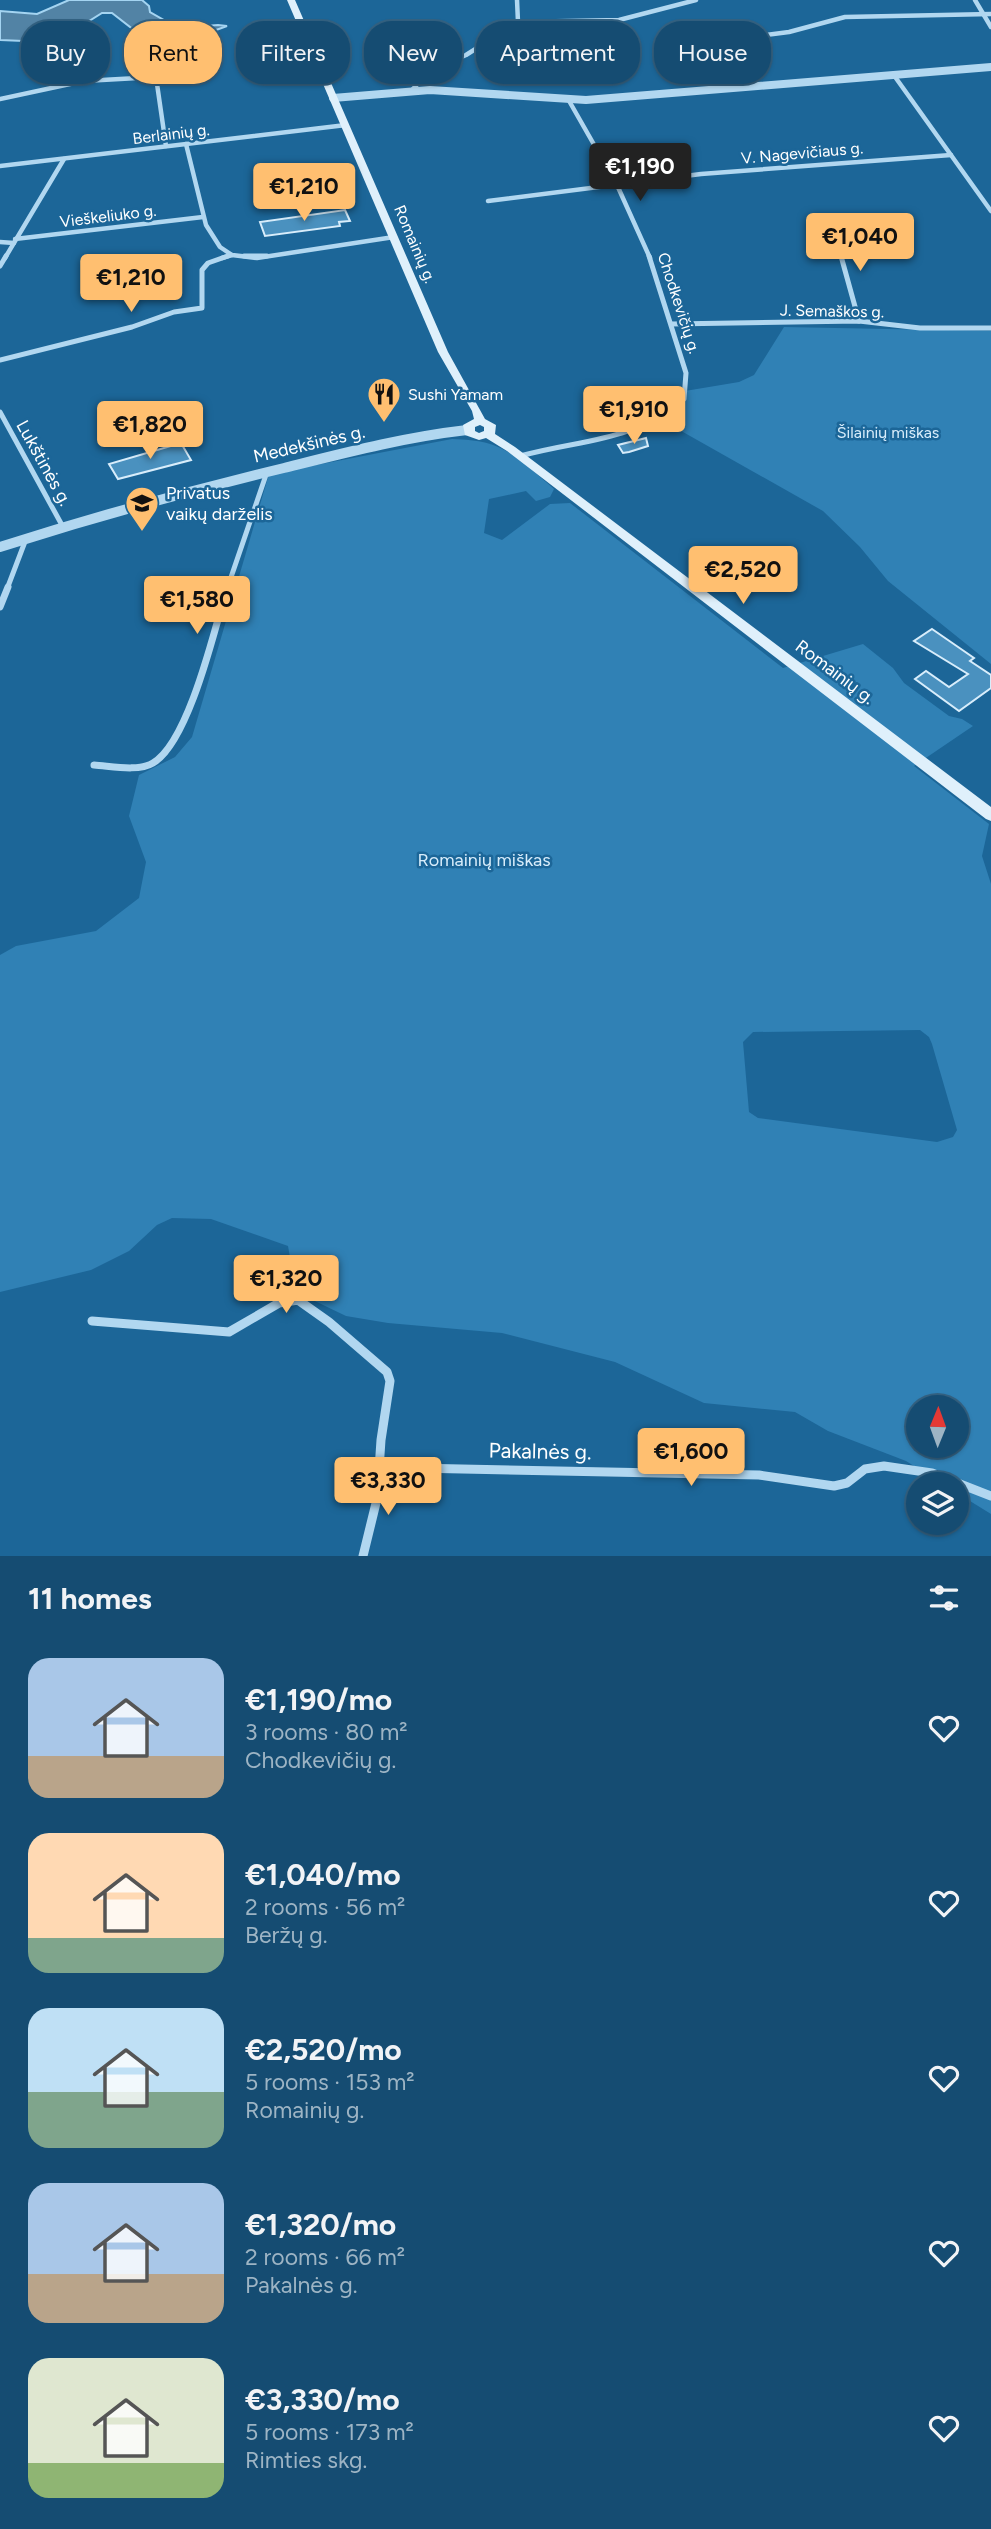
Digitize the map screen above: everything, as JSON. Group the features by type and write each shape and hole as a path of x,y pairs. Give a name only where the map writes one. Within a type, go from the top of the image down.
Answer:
{"main road":[{"name":"Romainių g.","path":"291,0 443,352 480,421 492,428 488,435 520,456 991,815"},
{"path":"480,421 469,425 467,430 475,436 488,435"}],"street":[{"path":"517,0 518,21"},
{"path":"569,21 620,20 696,0"},
{"path":"975,0 991,27"},
{"path":"771,34 845,17 991,14"},
{"path":"412,90 429,72 476,49"},
{"path":"333,98 412,90 595,99 991,67"},
{"path":"893,74 991,211"},
{"path":"0,99 84,81 156,76 166,146"},
{"name":"Chodkevičių g.","path":"520,456 540,449 575,446 628,434 662,418 684,399 686,373 647,250 617,185 568,99"},
{"name":"Berlainių g.","path":"0,166 346,125"},
{"path":"186,144 203,217 212,237 232,255"},
{"name":"V. Nagevičiaus g.","path":"488,201 714,173 951,155"},
{"path":"0,266 64,159"},
{"name":"Vieškeliuko g.","path":"0,242 203,217"},
{"path":"835,233 859,321"},
{"path":"0,360 132,327 174,312 202,308 202,270 208,263 232,255 257,258 394,237"},
{"name":"J. Semaškos g.","path":"672,324 859,321 920,328 991,328"},
{"name":"Lukštinės g.","path":"0,412 63,527"},
{"name":"Medekšinės g.","path":"0,547 267,471 368,448 467,430"},
{"path":"94,765 141,767 153,763 173,744 192,700 250,515 267,471"},
{"path":"0,607 26,538"},
{"path":"92,1321 229,1332 279,1302 298,1300 387,1373 391,1389 380,1440 380,1472 363,1556"},
{"name":"Pakalnės g.","path":"380,1472 414,1468 731,1474 784,1476 832,1486 849,1485 866,1467 879,1466 937,1474 991,1496"}],"green space":[{"name":"Šilainių miškas","path":"784,327 991,331 991,664 888,581 860,547 823,511 683,432 648,405 667,394 739,382 754,375"},
{"name":"Romainių miškas","path":"452,439 485,443 508,452 554,489 550,497 536,501 526,491 489,499 484,533 502,540 550,504 570,503 783,668 863,644 893,668 904,683 949,716 962,719 973,726 914,766 989,824 982,856 991,884 991,1514 969,1500 969,1472 924,1472 906,1461 828,1431 795,1412 704,1403 615,1362 502,1333 388,1323 346,1316 296,1292 288,1246 211,1219 172,1218 157,1225 129,1251 91,1270 0,1292 0,955 16,946 96,931 139,898 146,862 129,816 139,775 175,757 192,737 269,474","holes":["920,1030 929,1037 957,1130 953,1137 937,1142 758,1118 749,1112 743,1042 753,1032"]}],"shaded area":[{"path":"69,0 142,0 149,6 150,12 166,21 124,22 112,13 102,13 89,21 21,21 21,41 0,40 0,11 37,14"}],"building":[{"path":"345,210 350,221 339,222 340,226 265,236 260,222"},
{"path":"646,438 648,446 629,452 623,453 618,445"},
{"path":"181,443 191,460 118,479 109,464"},
{"path":"932,629 974,658 970,661 991,675 991,688 959,711 915,679 926,671 949,687 968,674 914,641"}],"place":[{"name":"Sushi Yamam","path":"384,424"},
{"name":"Privatus vaikų darželis","path":"142,533"}]}
